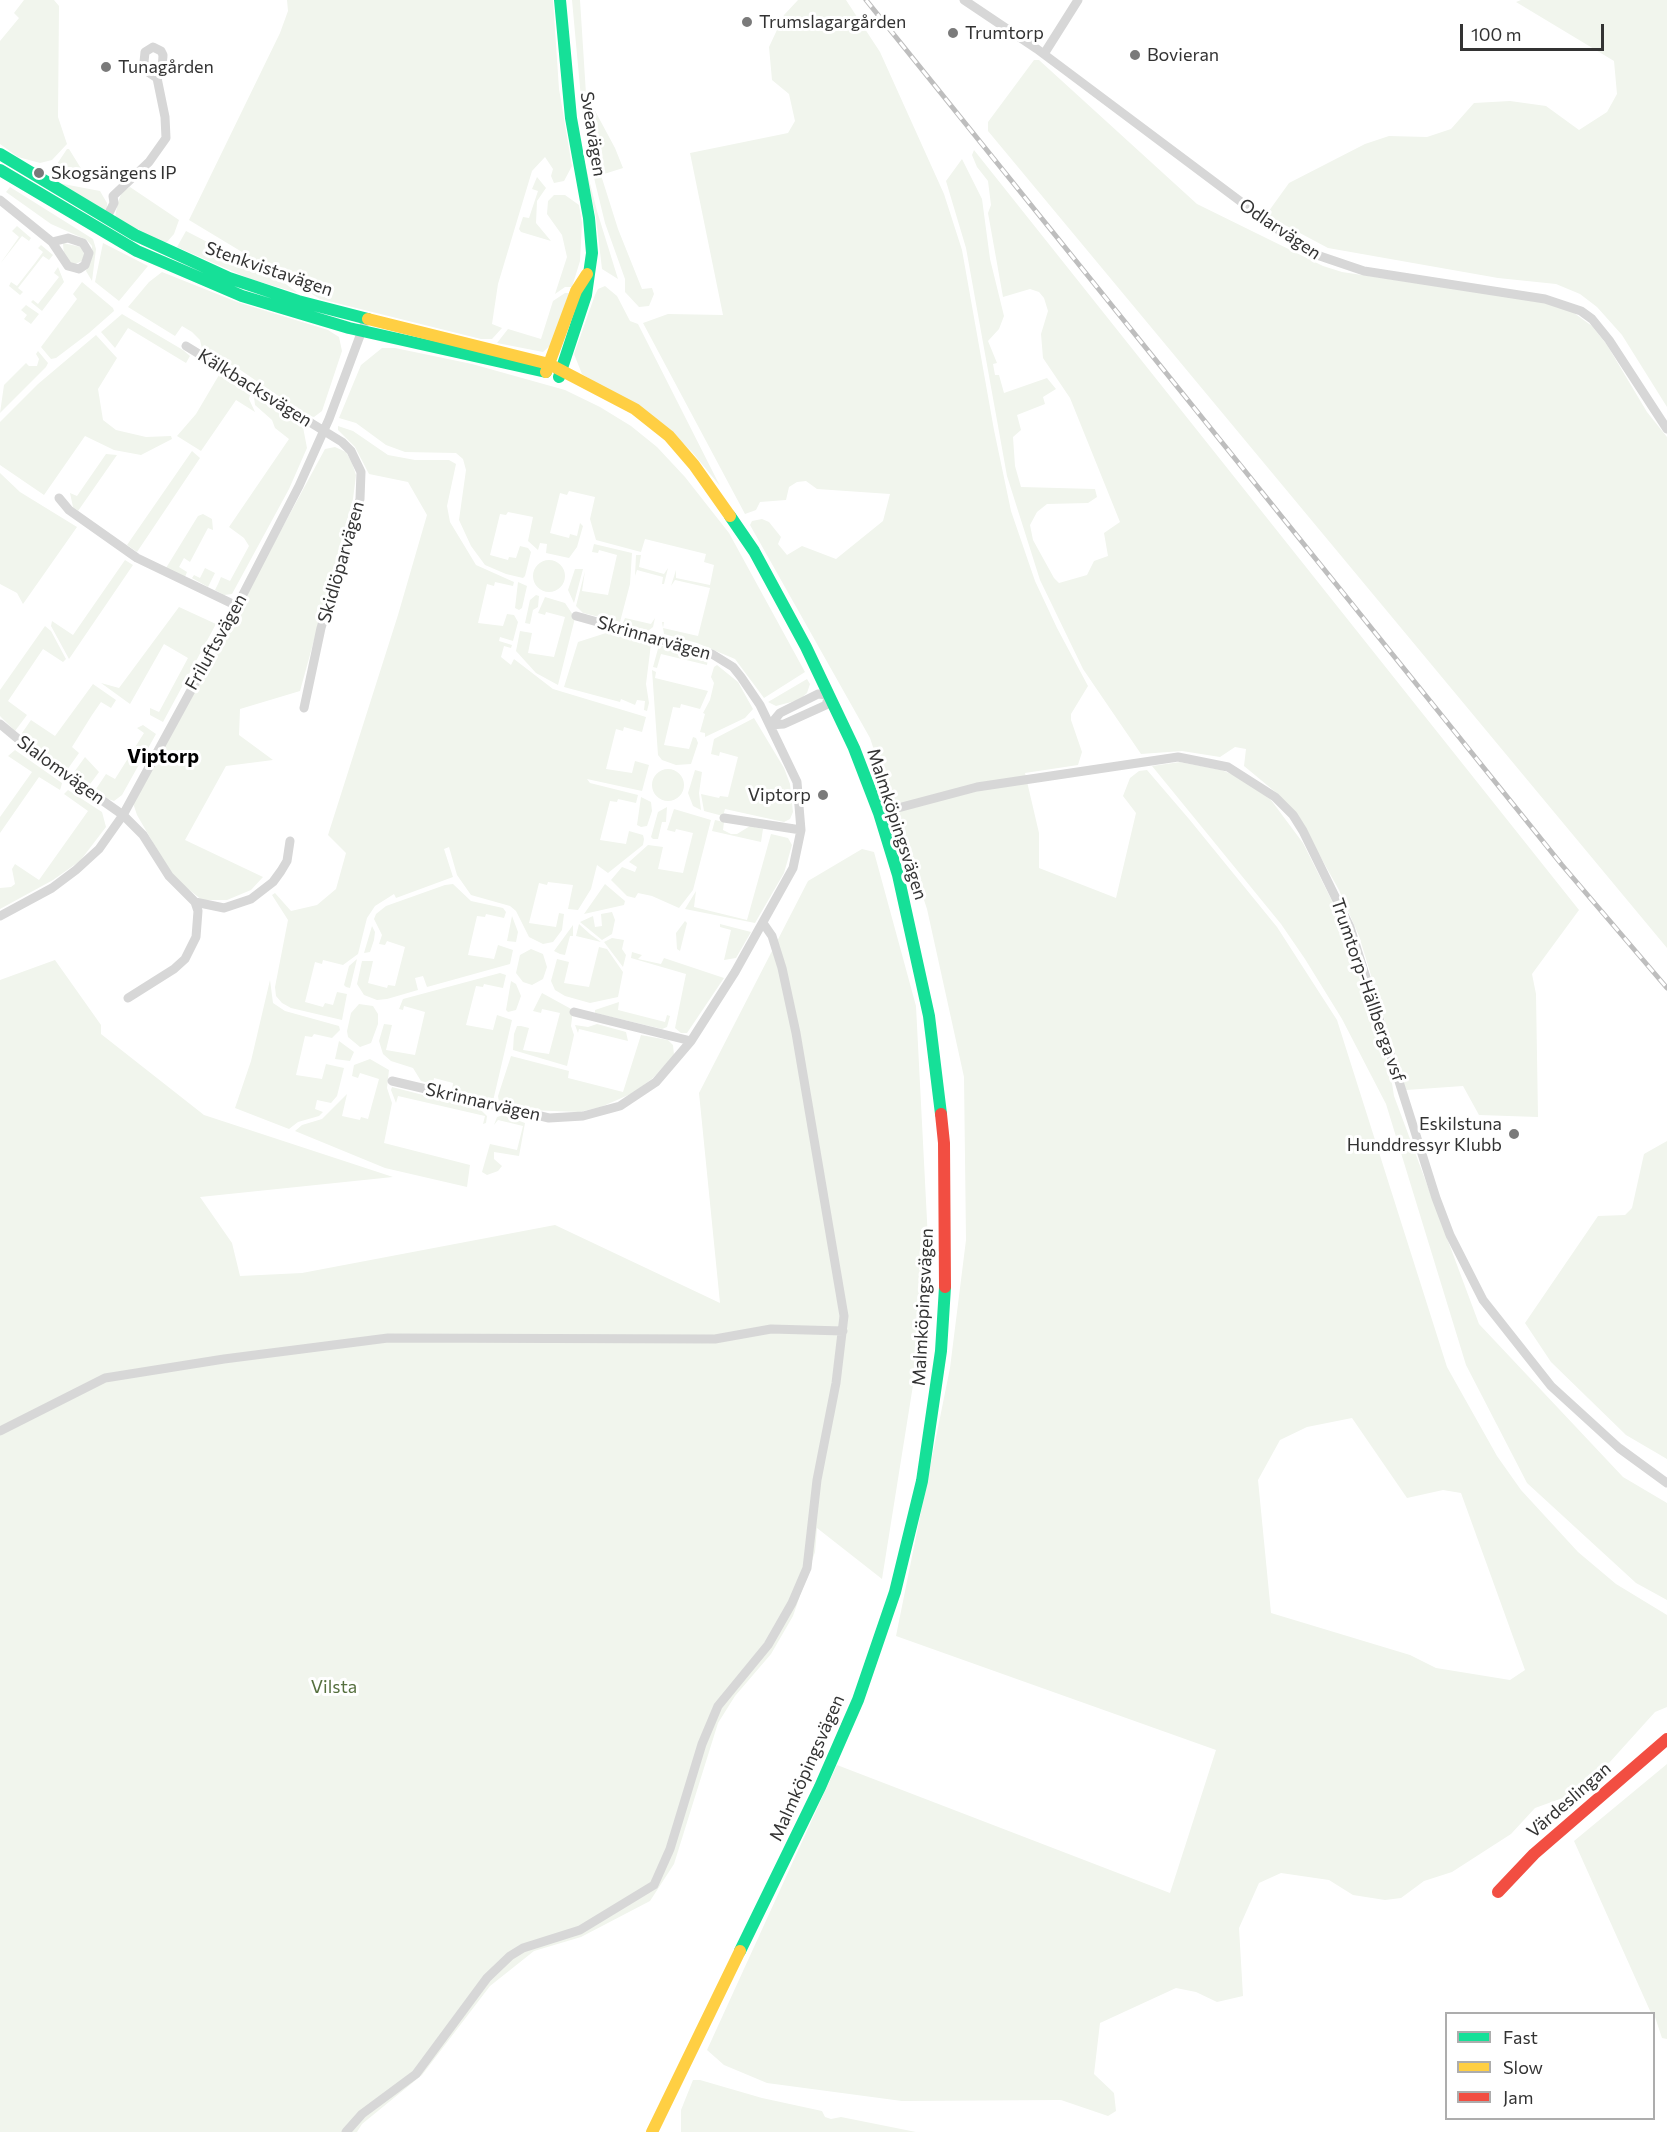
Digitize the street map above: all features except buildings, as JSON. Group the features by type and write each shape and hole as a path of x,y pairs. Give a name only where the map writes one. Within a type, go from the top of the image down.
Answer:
{"main road":[{"name":"Sveavägen","path":"560,0 571,118 592,253 586,295 560,373"},
{"name":"Stenkvistavägen","path":"0,154 168,265 242,296 362,332 547,368"},
{"name":"Stenkvistavägen","path":"0,170 103,224 229,278 298,301 547,368"},
{"name":"Sveavägen","path":"547,368 576,291 588,273"},
{"name":"Malmköpingsvägen","path":"547,368 601,389 635,409 669,436 703,478 754,551 829,695 854,748 879,813 898,874 921,974 936,1057 944,1143 946,1261 941,1351 922,1481 895,1592 858,1700 796,1839 652,2132"},
{"name":"Värdeslingan","path":"1498,1892 1534,1854 1667,1739"}],"street":[{"name":"Odlarvägen","path":"964,0 1044,54 1285,237 1315,256 1364,271 1557,301 1581,311 1592,319 1609,339 1667,429"},
{"path":"1044,54 1078,0"},
{"path":"103,224 114,203 113,196 149,162 166,138 165,117 157,78"},
{"path":"0,200 52,242"},
{"name":"Friluftsvägen","path":"0,916 52,888 76,870 99,849 123,815 237,606 324,431 366,318"},
{"name":"Kälkbacksvägen","path":"186,346 324,431"},
{"name":"Skidlöparvägen","path":"304,708 321,628 360,499 362,483 361,472 351,450 324,431"},
{"path":"59,498 69,510 137,558 169,576 237,606"},
{"name":"Skrinnarvägen","path":"392,1081 533,1116 583,1116 620,1106 639,1095 674,1064 691,1041 763,923 793,868 801,830 797,782 752,691 733,667 722,659 695,648 576,616"},
{"path":"770,725 784,724 826,705 829,695"},
{"name":"Slalomvägen","path":"0,724 43,759 123,815 143,835 169,876 195,902"},
{"name":"Trumtorp-Hällberga vsf","path":"879,813 977,787 1178,757 1212,762 1236,770 1275,796 1298,823 1321,864 1350,927 1436,1198 1450,1235 1483,1300 1551,1386 1619,1448 1667,1483"},
{"path":"724,818 801,830"},
{"path":"195,902 224,908 251,899 273,882 281,871 287,861 290,841"},
{"path":"128,998 174,969 185,958 196,937 198,911 195,902"},
{"path":"346,2132 362,2114 416,2074 487,1978 510,1956 523,1948 580,1930 654,1885 670,1850 702,1744 718,1706 768,1646 792,1604 807,1568 817,1480 843,1331 843,1297 818,1175 796,1033 782,968 772,936 763,923"},
{"path":"574,1012 691,1041"},
{"path":"0,1431 105,1378 224,1359 388,1338 715,1339 771,1329 843,1331"}],"green space":[{"path":"24,0 54,0 59,6 58,117 67,144 52,160 40,163 18,157 0,144 0,41 19,18 14,13"},
{"path":"287,0 553,0 559,89 572,166 564,181 554,183 551,176 553,169 545,157 532,171 498,284 492,324 502,328 492,339 481,339 320,299 189,220 280,33 288,11"},
{"path":"572,0 580,0 586,94 623,168 601,175 618,229 642,289 652,288 654,294 649,306 639,307 625,292 625,279 605,223 583,120"},
{"path":"798,0 846,0 880,52 944,194 962,250 1011,511 1035,581 1088,686 1071,714 1082,752 1078,765 1025,773 1039,833 1039,868 1116,898 1136,813 1123,796 1130,778 1139,771 1147,770 1189,819 1277,927 1337,1020 1447,1367 1497,1456 1521,1490 1578,1552 1616,1584 1667,1615 1667,1707 1655,1712 1609,1763 1583,1787 1571,1795 1535,1808 1511,1834 1452,1872 1424,1881 1401,1898 1385,1900 1353,1895 1329,1880 1281,1873 1259,1883 1239,1928 1243,1996 1217,2002 1196,1992 1176,1988 1100,2023 1094,2074 1114,2093 1116,2111 1108,2116 1061,2100 902,2101 767,2083 724,2065 707,2050 837,1765 1170,1893 1216,1750 896,1636 950,1368 966,1240 964,1077 927,909 870,738 750,525 752,521 762,519 769,522 781,537 778,544 787,555 802,546 836,559 883,521 890,494 817,489 806,481 797,482 789,487 786,500 760,502 756,510 745,514 643,323 668,314 723,315 690,153 788,133 795,121 789,94 772,80 769,47 784,15","holes":["1352,1418 1407,1498 1443,1490 1461,1493 1525,1670 1510,1680 1436,1668 1410,1655 1271,1613 1258,1480 1280,1440 1307,1427"]},
{"path":"1521,0 1667,0 1667,407 1622,335 1597,307 1580,294 1556,284 1498,278 1328,248 1266,215 1289,183 1365,144 1389,136 1427,137 1451,129 1474,103 1510,101 1546,106 1579,130 1607,112 1617,94 1614,61 1516,2"},
{"path":"1034,60 1039,60 1197,204 1323,266 1342,272 1554,304 1574,313 1592,326 1607,345 1647,412 1667,437 1667,948 988,131 988,122"},
{"path":"578,136 597,211 618,279 602,269 596,218"},
{"path":"67,149 90,183 58,177 57,164"},
{"path":"974,150 1579,910 1532,974 1536,994 1538,1117 1479,1115 1463,1086 1406,1090 1359,936 1339,890 1306,831 1279,795 1244,766 1246,749 1235,747 1220,757 1182,751 1141,754 1083,669 1040,580 1007,476 966,248 946,181 962,159 982,199 990,259 1004,316 999,329 988,341 997,363 993,364 995,375 999,375 1004,393 1047,378 1056,389 1043,397 1045,404 1017,415 1021,430 1013,437 1015,466 1021,487 1095,489 1097,497 1088,503 1047,504 1037,512 1030,525 1033,540 1059,583 1087,575 1094,561 1108,556 1104,533 1120,522 1070,398 1043,358 1041,334 1048,311 1044,298 1039,292 1030,289 1003,297 988,213 991,205 988,181 977,167 972,155"},
{"path":"537,177 546,188 537,201 536,223 551,241 521,232 519,229 523,217 529,218 538,191 532,189"},
{"path":"58,183 100,191 107,203 107,209 101,212"},
{"path":"10,187 93,239 96,249 92,281 86,271 92,254 92,246 87,240 51,224 6,192"},
{"path":"130,187 179,220 174,234 167,242 118,223 115,217 118,202 122,192"},
{"path":"554,195 565,195 579,205 582,223 580,261 572,287 565,287 555,294 567,257 562,235 547,214 548,201"},
{"path":"17,226 31,238 29,241 22,236 0,264 19,237 12,231"},
{"path":"186,231 279,279 298,293 250,279 177,247"},
{"path":"63,243 81,247 85,256 82,261 73,265 64,257"},
{"path":"103,243 148,266 119,301 95,282"},
{"path":"41,245 53,255 49,260 43,256 18,288 23,292 20,295 9,286 11,282 17,286 35,263 43,252 38,248"},
{"path":"58,267 64,282 42,311 31,302 33,300 38,304 59,277 54,273"},
{"path":"162,272 237,302 328,330 339,337 342,351 322,411 314,417 306,415 239,369 202,349 200,340 192,332 182,326 175,336 128,307 149,282"},
{"path":"82,282 114,311 89,333 56,358 51,359 41,347 77,299 73,294"},
{"path":"605,286 617,296 630,321 638,324 720,486 692,452 668,429 582,374 574,354 595,295 598,289"},
{"path":"569,293 552,344 543,352 497,343 508,329 541,339 553,301"},
{"path":"26,305 39,314 31,324 24,319 27,315 21,310"},
{"path":"122,314 183,350 190,356 186,363 128,328 115,348 101,332"},
{"path":"96,335 117,358 98,389 103,420 116,430 146,437 171,436 172,439 141,455 114,450 85,436 44,495 0,465 0,422 38,384"},
{"path":"382,348 395,348 472,364 565,390 600,407 631,426 657,447 685,477 729,533 805,672 764,698 735,659 697,643 664,634 663,628 698,636 710,588 675,580 671,586 676,570 676,578 710,585 714,565 704,562 706,554 645,539 641,552 596,540 590,519 595,497 569,491 567,495 560,493 550,533 569,538 570,534 577,536 580,523 583,526 577,547 569,558 546,553 547,544 540,543 538,550 528,541 533,517 508,512 506,515 500,514 490,555 508,560 509,557 516,558 520,546 528,548 531,552 525,576 523,578 506,574 485,565 471,546 459,520 466,470 463,459 456,453 405,452 386,445 356,423 339,418 361,365"},
{"path":"38,351 48,363 46,367 0,413 4,385 26,363 29,366 37,366"},
{"path":"219,375 250,395 249,399 255,412 236,400 201,451 177,436 196,414"},
{"path":"254,397 303,427 307,448 289,489 232,594 224,595 215,590 221,577 230,581 249,546 244,538 229,527 289,439 275,428 272,420 255,405"},
{"path":"338,426 353,431 388,455 415,460 449,460 456,464 447,506 450,522 476,565 514,582 513,586 495,582 494,586 487,584 478,623 503,626 507,614 514,615 518,622 513,641 500,637 499,641 512,645 511,648 504,646 501,657 511,665 514,659 553,689 646,717 642,732 624,727 623,731 616,729 606,769 632,773 635,761 649,765 642,791 587,779 590,783 638,795 636,803 618,799 617,802 610,801 600,840 626,844 629,831 643,835 643,845 608,873 597,865 591,889 578,910 568,909 573,885 539,883 529,923 556,927 559,913 564,914 562,930 553,942 543,944 529,937 516,911 510,906 471,895 457,875 449,847 444,849 453,877 396,898 394,894 375,906 367,918 358,954 343,965 323,960 322,964 315,962 305,1002 323,1007 325,1003 333,1005 337,992 347,994 342,1020 291,1008 276,996 275,987 288,920 272,895 275,893 291,911 317,905 336,889 346,853 328,835 398,615 427,515 408,482 369,474 355,447 338,430"},
{"path":"335,447 346,452 352,463 356,475 353,499 300,691 240,709 239,735 273,760 226,766 185,840 263,877 251,890 227,900 202,900 173,877 137,815 133,803 325,449"},
{"path":"192,451 200,458 137,552 127,545"},
{"path":"106,454 117,455 78,511 73,507 70,493 77,496"},
{"path":"0,473 20,492 77,527 23,604 17,593 0,584"},
{"path":"203,514 212,519 213,530 208,528 190,562 184,558 179,567 187,572 185,577 166,568 198,516"},
{"path":"594,544 632,553 630,584 620,622 583,613 576,606 585,571 582,591 608,595 617,555 599,550 598,553 592,552"},
{"path":"636,555 641,555 639,567 664,574 668,568 664,584 662,584 663,577 637,570 635,576"},
{"path":"125,560 133,565 69,659 51,626 52,621 73,635"},
{"path":"549,560 561,564 565,576 561,588 549,592 537,588 533,576 537,564"},
{"path":"205,568 215,573 208,587 192,578 194,575 200,578"},
{"path":"575,569 583,569 574,603 568,590"},
{"path":"518,582 527,586 522,608 519,610 515,608"},
{"path":"536,595 539,596 538,607 533,610 530,624 525,623 530,600"},
{"path":"545,597 565,603 575,618 558,685 536,673 516,651 520,631 532,633 528,653 554,657 565,617 546,612 545,615 538,613"},
{"path":"179,607 216,624 163,722 150,715 150,708 159,712 188,658 164,644 130,704 101,683 119,688"},
{"path":"625,618 651,624 655,618 653,627 648,631 622,625"},
{"path":"45,626 51,631 66,659 63,662 43,649 8,701 27,715 15,731 0,716 0,690"},
{"path":"606,633 651,644 646,684 649,703 647,711 644,710 645,701 637,700 635,705 621,699 620,702 564,687 578,642"},
{"path":"659,645 708,659 707,665 661,654 657,668 653,667"},
{"path":"717,665 738,682 753,709 745,718 705,737 705,733 700,732 705,714 703,713 710,700 714,683 711,677"},
{"path":"652,670 656,672 655,678 708,691 700,709 681,704 680,708 673,707 664,745 689,749 693,737 696,738 698,743 691,764 676,765 662,760 658,755"},
{"path":"807,679 810,684 807,693 799,700 776,706 768,702"},
{"path":"93,684 116,700 111,708 101,702 72,747 79,753 67,770 23,739 22,733 31,720 55,736"},
{"path":"754,718 784,768 790,784 793,812 790,819 784,822 725,809 723,816 704,811 701,794 719,798 720,796 728,797 738,757 720,752 719,756 711,754 714,739"},
{"path":"143,725 156,734 122,795 114,801 108,799 96,789 106,774 115,779 144,733 137,728"},
{"path":"15,750 62,783 60,790 39,777 0,833 0,817 32,772 8,756"},
{"path":"85,757 99,772 88,787 72,775"},
{"path":"1180,762 1221,770 1245,779 1271,800 1303,843 1347,931 1391,1077 1394,1096 1479,1324 1623,1477 1667,1503 1667,1600 1636,1583 1527,1483 1466,1365 1386,1104 1342,1019 1281,924 1152,766"},
{"path":"668,769 679,774 684,785 679,796 668,801 657,796 652,785 657,774"},
{"path":"695,770 702,772 699,793 701,810 693,806 688,793"},
{"path":"68,790 102,812 106,827 80,861 53,880 0,909 0,888 11,887 15,884 12,869 15,864 39,880 88,811 64,794"},
{"path":"641,797 651,802 652,811 647,826 641,827 637,825"},
{"path":"667,807 666,822 662,822 658,839 653,839 651,837 658,812"},
{"path":"674,809 711,820 693,890 679,908 652,896 638,893 635,898 627,896 611,880 622,867 635,872 637,867 629,862 648,845 663,847 658,869 683,873 693,833 676,829 675,832 667,830"},
{"path":"715,820 724,822 723,830 731,834 737,834 750,826 763,829 761,842 712,831"},
{"path":"771,834 788,838 792,845 784,873 755,923 685,909 696,891 694,907 747,920"},
{"name":"Vilsta","path":"862,849 874,852 916,1006 930,1279 882,1579 817,1528 815,1552 793,1616 771,1654 735,1696 718,1723 674,1864 650,1901 581,1937 534,1951 490,1986 422,2075 362,2124 357,2132 0,2132 0,980 55,960 101,1025 101,1034 204,1115 393,1177 200,1197 232,1243 240,1276 302,1273 555,1225 720,1303 699,1093 808,881"},
{"path":"453,884 471,901 503,908 506,912 504,918 486,914 485,917 477,916 468,955 494,959 498,945 513,950 510,964 427,987 423,976 415,978 418,990 387,999 377,1000 364,995 357,984 362,961 373,961 368,983 387,988 388,985 395,986 405,947 387,941 385,945 379,944 382,935 374,919 376,914 386,906"},
{"path":"605,884 625,901 624,905 584,914"},
{"path":"612,912 615,920 612,934 602,940 580,922 593,916 595,927 602,926 601,914"},
{"path":"512,916 518,932 516,942 507,941"},
{"path":"685,921 687,923 680,951 677,949 676,933"},
{"path":"579,924 590,934 601,942 576,936"},
{"path":"720,924 751,932 736,958 724,960 731,930 720,927"},
{"path":"573,925 573,936 570,936 565,955 554,951"},
{"path":"372,926 375,932 374,940 370,952 364,953"},
{"path":"612,938 624,940 622,949 626,955 623,967 604,942"},
{"path":"599,947 607,949 623,972 618,997 590,1003 565,996 555,990 551,981 557,959 569,962 564,983 589,987"},
{"path":"531,949 543,954 547,967 543,979 532,985 523,982 516,973 520,955"},
{"path":"632,952 642,955 638,959 661,964 664,958 724,978 687,1033 681,1033 675,1028 686,974 631,958"},
{"path":"357,959 350,988 346,987 344,985 349,966"},
{"path":"500,973 506,975 503,988 484,984 483,987 476,986 466,1025 493,1030 497,1015 512,1020 493,1101 452,1091 453,1083 434,1078 433,1084 421,1081 413,1068 391,1061 383,1054 379,1041 384,1024 392,1025 386,1050 415,1055 425,1012 404,1006 403,1010 399,1009 403,999"},
{"path":"270,980 273,1003 285,1011 339,1026 340,1030 332,1038 314,1034 312,1037 305,1036 296,1075 322,1079 326,1064 344,1068 337,1096 331,1103 317,1100 315,1109 323,1112 319,1116 298,1122 289,1129 235,1108 251,1061"},
{"path":"511,981 516,984 521,996 516,1010 508,1012 506,1010"},
{"path":"542,993 573,1010 571,1026 574,1035 567,1066 513,1050 514,1034 517,1026 521,1026 529,1028 523,1050 549,1054 560,1013 542,1009 541,1013 533,1011"},
{"path":"619,1002 618,1010 665,1022 667,1015 670,1016 667,1027 662,1029 595,1013 595,1010"},
{"path":"359,1004 373,1006 378,1014 378,1024 371,1043 360,1047 348,1037 347,1031 351,1013"},
{"path":"597,1024 626,1032 628,1041 579,1029 578,1033 575,1025 588,1027"},
{"path":"641,1035 668,1040 673,1045 674,1055 653,1078 633,1093 601,1107 579,1112 528,1110 499,1102 498,1096 511,1056 569,1071 568,1078 623,1092"},
{"path":"339,1041 354,1052 350,1061 335,1059"},
{"path":"370,1059 389,1070 387,1088 392,1103 384,1143 470,1165 467,1187 385,1168 295,1131 302,1125 322,1119 347,1094 342,1116 360,1120 361,1117 368,1119 379,1079 360,1073 358,1078 352,1076 354,1065"},
{"path":"392,1087 481,1110 487,1116 486,1123 483,1124 485,1116 398,1096 396,1103"},
{"path":"503,1115 525,1123 519,1156 494,1152 494,1159 502,1166 498,1171 487,1175 482,1172 490,1144 517,1150 523,1126 498,1120 494,1125 497,1117"},
{"path":"1667,1141 1667,1459 1626,1435 1551,1362 1525,1323 1598,1216 1625,1215 1632,1208 1644,1154"},
{"path":"1667,1764 1667,2039 1662,2038 1655,2012 1651,2012 1574,1841"},
{"path":"693,2080 822,2111 825,2117 831,2119 841,2117 916,2132 681,2132 681,2110"}],"railway":[{"path":"866,0 1562,865 1667,988"}],"traffic: fast":[{"path":"559,377 586,295 592,253 589,218 571,118 560,0"},
{"path":"0,154 135,235 229,278 298,301 368,319"},
{"path":"0,170 137,251 242,296 349,328 546,372"},
{"path":"730,516 754,551 806,647 854,748 879,813 898,875 929,1016 941,1114"},
{"path":"740,1951 820,1787 858,1700 895,1592 922,1481 941,1351 945,1287"}],"traffic: slow":[{"path":"546,372 576,291 587,274"},
{"path":"368,319 549,364"},
{"path":"549,364 635,409 669,436 694,465 730,516"},
{"path":"652,2132 740,1951"}],"traffic: jam":[{"path":"941,1114 944,1143 945,1287"},
{"path":"1498,1892 1534,1854 1667,1739"}],"place":[{"name":"Trumslagargården","path":"747,22"},
{"name":"Trumtorp","path":"953,33"},
{"name":"Bovieran","path":"1135,55"},
{"name":"Tunagården","path":"106,67"},
{"name":"Skogsängens IP","path":"39,173"},
{"name":"Viptorp","path":"823,795"},
{"name":"Eskilstuna Hunddressyr Klubb","path":"1514,1134"}],"district":[{"name":"Viptorp","path":"163,756"}]}
